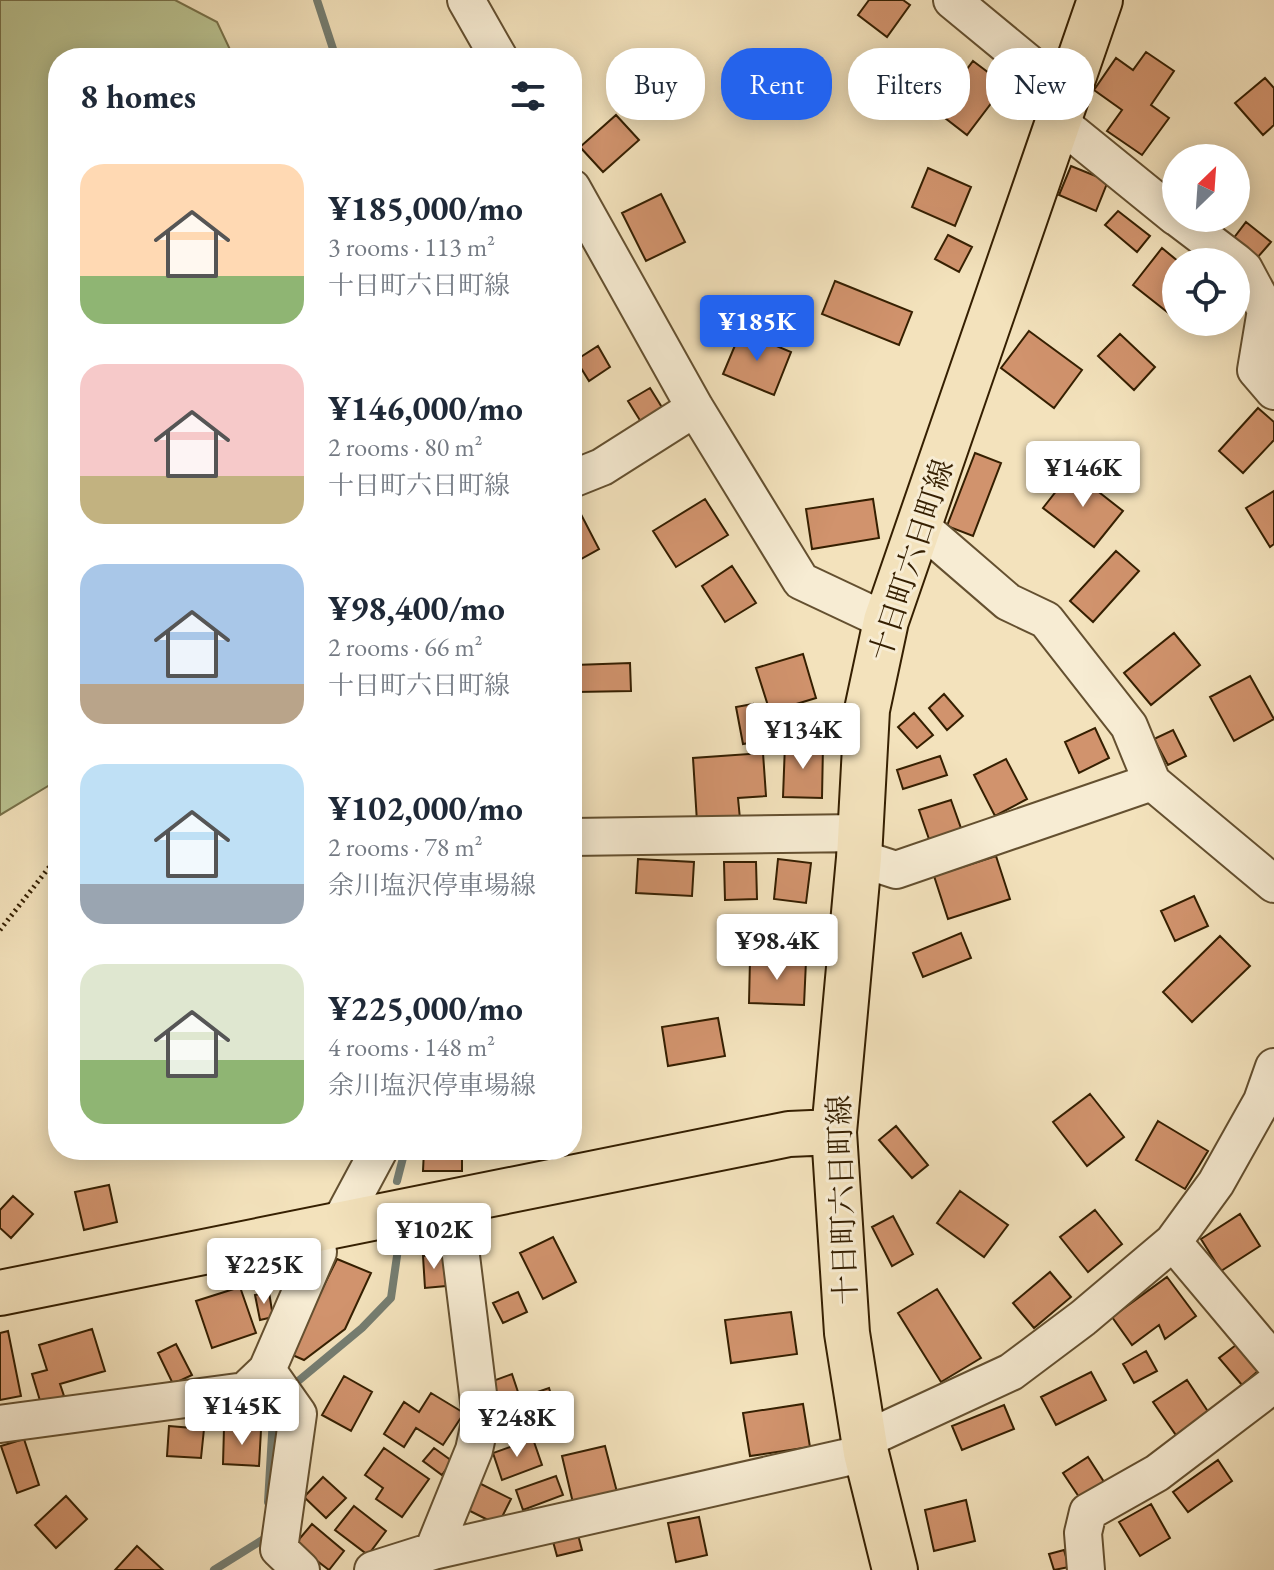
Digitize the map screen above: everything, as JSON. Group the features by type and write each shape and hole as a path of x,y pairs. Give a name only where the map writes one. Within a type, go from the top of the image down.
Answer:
{"main road":[{"name":"十日町六日町線","path":"1084,48 1100,0"},
{"name":"十日町六日町線","path":"895,1570 865,1447 847,1333 834,1132 859,846 867,710 886,621 1059,120"},
{"path":"0,1293 328,1224 789,1134 834,1132"}],"street":[{"path":"466,0 493,48"},
{"path":"952,0 1001,48"},
{"path":"1076,120 1162,203"},
{"path":"582,206 695,408 801,581 886,621"},
{"path":"1197,232 1218,248"},
{"path":"1250,280 1266,310 1256,370 1274,391"},
{"path":"582,475 602,467 695,408"},
{"path":"920,526 1008,602 1046,620 1129,726 1152,782 1274,884"},
{"path":"582,837 859,846 896,870 1152,782"},
{"path":"373,1570 433,1551 865,1447 1011,1372 1083,1318 1173,1242 1216,1183 1262,1101 1274,1067"},
{"path":"0,1424 245,1391 267,1370 328,1224 372,1160"},
{"path":"433,1551 474,1450 481,1418 454,1199"},
{"path":"1173,1242 1274,1362"},
{"path":"267,1370 298,1414 279,1549 301,1570"},
{"path":"1086,1570 1083,1533 1088,1512 1157,1473 1274,1384"}],"path":[{"path":"0,930 48,869"}],"green space":[{"path":"0,0 175,0 217,22 229,48 48,48 48,786 0,815"}],"building":[{"path":"869,0 903,0 910,5 887,37 858,15"},
{"path":"1146,52 1174,71 1151,105 1169,118 1142,155 1107,131 1122,110 1094,90 1116,58 1133,70"},
{"path":"973,61 986,71 986,110 967,135 948,120 970,120 970,65"},
{"path":"1265,78 1274,88 1274,125 1263,135 1235,103"},
{"path":"610,120 621,120 639,140 603,172 582,149 582,145"},
{"path":"1071,166 1108,181 1096,211 1059,195"},
{"path":"928,168 971,187 955,226 912,207"},
{"path":"661,194 685,242 646,261 622,213"},
{"path":"1118,211 1150,236 1137,252 1105,225"},
{"path":"1250,225 1271,242 1257,258 1250,252 1250,248 1244,248 1233,239 1238,232 1250,232"},
{"path":"948,235 972,247 959,272 935,259"},
{"path":"1162,248 1162,308 1133,285"},
{"path":"835,281 912,312 899,345 822,314"},
{"path":"741,331 791,352 774,395 723,374"},
{"path":"1029,331 1082,370 1054,408 1001,368"},
{"path":"1120,334 1155,367 1134,390 1098,356"},
{"path":"598,346 610,367 589,381 582,370 582,356"},
{"path":"650,388 663,409 641,422 628,401"},
{"path":"1258,408 1274,422 1274,440 1243,473 1219,451"},
{"path":"975,453 1001,463 973,536 947,526"},
{"path":"1072,471 1123,511 1094,547 1043,508"},
{"path":"1274,491 1274,544 1270,547 1246,508"},
{"path":"705,499 728,535 676,567 653,531"},
{"path":"873,499 879,538 812,549 806,509"},
{"path":"582,516 599,549 582,558"},
{"path":"1116,551 1139,571 1093,622 1070,601"},
{"path":"732,566 756,603 725,622 702,586"},
{"path":"1174,633 1200,665 1151,705 1124,673"},
{"path":"803,654 816,698 770,712 756,668"},
{"path":"630,663 631,691 582,692 582,665"},
{"path":"1250,676 1274,719 1234,741 1210,697"},
{"path":"944,694 963,716 947,730 929,708"},
{"path":"753,704 760,741 743,744 736,707"},
{"path":"914,713 933,735 917,748 898,727"},
{"path":"1095,728 1109,758 1079,773 1065,742"},
{"path":"1173,730 1186,756 1168,765 1154,739"},
{"path":"785,744 823,745 822,798 783,797"},
{"path":"763,753 766,796 738,798 740,819 697,822 693,758"},
{"path":"940,756 947,775 903,789 897,770"},
{"path":"1006,759 1027,799 995,816 974,775"},
{"path":"951,800 962,831 930,842 919,810"},
{"path":"996,856 1010,899 948,919 934,876"},
{"path":"638,859 694,862 692,896 636,893"},
{"path":"778,859 811,863 806,903 774,899"},
{"path":"724,862 756,862 757,899 725,900"},
{"path":"1194,896 1208,926 1175,941 1161,911"},
{"path":"961,933 971,958 923,977 913,953"},
{"path":"1220,936 1250,966 1192,1022 1163,992"},
{"path":"750,959 806,961 804,1005 749,1003"},
{"path":"718,1018 725,1056 668,1066 662,1027"},
{"path":"1090,1094 1124,1137 1087,1166 1053,1122"},
{"path":"1158,1121 1208,1151 1185,1189 1136,1160"},
{"path":"896,1126 928,1165 912,1178 879,1140"},
{"path":"424,1160 462,1160 462,1171 423,1171"},
{"path":"109,1185 117,1222 84,1230 75,1192"},
{"path":"960,1191 1008,1225 984,1257 937,1223"},
{"path":"13,1196 33,1214 11,1238 0,1228 0,1210"},
{"path":"1095,1210 1122,1244 1088,1272 1060,1237"},
{"path":"1240,1214 1260,1246 1221,1271 1201,1239"},
{"path":"893,1216 913,1254 892,1266 872,1227"},
{"path":"553,1237 576,1282 543,1299 520,1253"},
{"path":"443,1254 446,1286 425,1288 423,1256"},
{"path":"337,1259 371,1273 345,1329 304,1360 290,1354"},
{"path":"1050,1272 1071,1297 1034,1328 1013,1303"},
{"path":"1167,1277 1196,1316 1165,1339 1159,1325 1132,1345 1112,1317"},
{"path":"240,1287 256,1333 212,1348 196,1301"},
{"path":"937,1289 981,1358 941,1382 898,1313"},
{"path":"269,1292 273,1317 260,1320 255,1295"},
{"path":"518,1292 527,1312 503,1323 493,1303"},
{"path":"791,1312 797,1354 731,1363 725,1320"},
{"path":"92,1329 105,1371 60,1384 64,1396 41,1404 32,1374 47,1370 39,1345"},
{"path":"8,1331 21,1396 0,1400 0,1333"},
{"path":"176,1344 192,1375 173,1384 158,1353"},
{"path":"1236,1345 1258,1371 1242,1385 1219,1358"},
{"path":"1146,1351 1157,1371 1134,1383 1123,1364"},
{"path":"1091,1372 1106,1400 1056,1425 1041,1397"},
{"path":"512,1374 520,1398 549,1388 558,1417 507,1433 490,1382"},
{"path":"344,1376 372,1392 351,1431 322,1415"},
{"path":"1187,1380 1211,1416 1178,1438 1153,1402"},
{"path":"431,1393 464,1413 443,1445 416,1428 404,1447 384,1434 404,1402 419,1412"},
{"path":"803,1404 810,1447 750,1456 743,1413"},
{"path":"1004,1405 1014,1429 962,1450 952,1426"},
{"path":"169,1426 204,1429 201,1458 167,1456"},
{"path":"224,1428 261,1430 259,1466 223,1464"},
{"path":"24,1439 39,1485 17,1493 1,1446"},
{"path":"533,1439 542,1465 502,1480 493,1453"},
{"path":"605,1446 617,1492 573,1503 562,1456"},
{"path":"384,1448 429,1479 402,1517 376,1499 383,1488 365,1475"},
{"path":"434,1448 452,1461 442,1475 423,1461"},
{"path":"1088,1457 1106,1485 1081,1500 1063,1473"},
{"path":"1218,1460 1232,1481 1188,1512 1173,1492"},
{"path":"556,1476 563,1495 523,1510 516,1490"},
{"path":"323,1477 346,1498 326,1518 304,1497"},
{"path":"477,1482 511,1499 498,1525 464,1508"},
{"path":"66,1496 87,1519 56,1548 35,1525"},
{"path":"966,1500 975,1541 934,1551 925,1510"},
{"path":"1151,1504 1170,1538 1140,1556 1119,1522"},
{"path":"354,1506 386,1531 368,1555 335,1530"},
{"path":"699,1517 707,1555 676,1562 668,1523"},
{"path":"312,1524 344,1551 329,1570 295,1544"},
{"path":"577,1531 582,1550 557,1556 552,1538"},
{"path":"137,1546 163,1570 115,1570"},
{"path":"1064,1550 1069,1567 1054,1570 1049,1554"}],"waterway":[{"path":"317,0 333,48"},
{"path":"397,1181 402,1160"},
{"path":"291,1387 362,1328 391,1298 399,1242"},
{"path":"268,1502 274,1401"},
{"path":"214,1570 267,1537 267,1532"}]}
